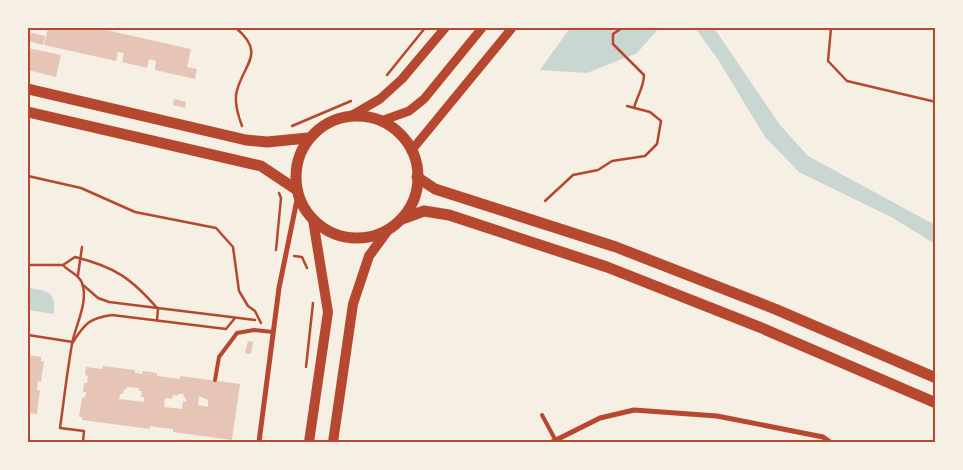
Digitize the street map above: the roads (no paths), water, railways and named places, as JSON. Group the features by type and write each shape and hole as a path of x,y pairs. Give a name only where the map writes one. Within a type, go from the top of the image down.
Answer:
{"main road":[{"path":"28,89 246,140 277,141 308,138 332,122 349,116 367,117 381,121 393,128 408,143 416,163 417,177 413,201 402,219"},
{"path":"28,112 261,166 297,192 313,220 326,231 349,238 373,237 388,230 402,219 424,211 449,215 607,268 764,329 936,403"},
{"path":"297,192 296,175 299,159 308,138"},
{"path":"417,177 435,189 626,251 775,309 936,378"},
{"path":"309,442 328,312 313,220"},
{"path":"333,442 353,304 369,256 388,230"}],"street":[{"path":"349,116 380,99 402,79 446,28"},
{"path":"381,121 409,111 424,99 482,28"},
{"path":"412,151 512,28"},
{"path":"260,442 274,332 297,192"},
{"path":"554,442 600,418 634,410 717,416 823,437 830,442"}],"lane":[{"path":"215,380 219,357 237,333 254,330 274,332"},
{"path":"542,416 554,442"}]}
